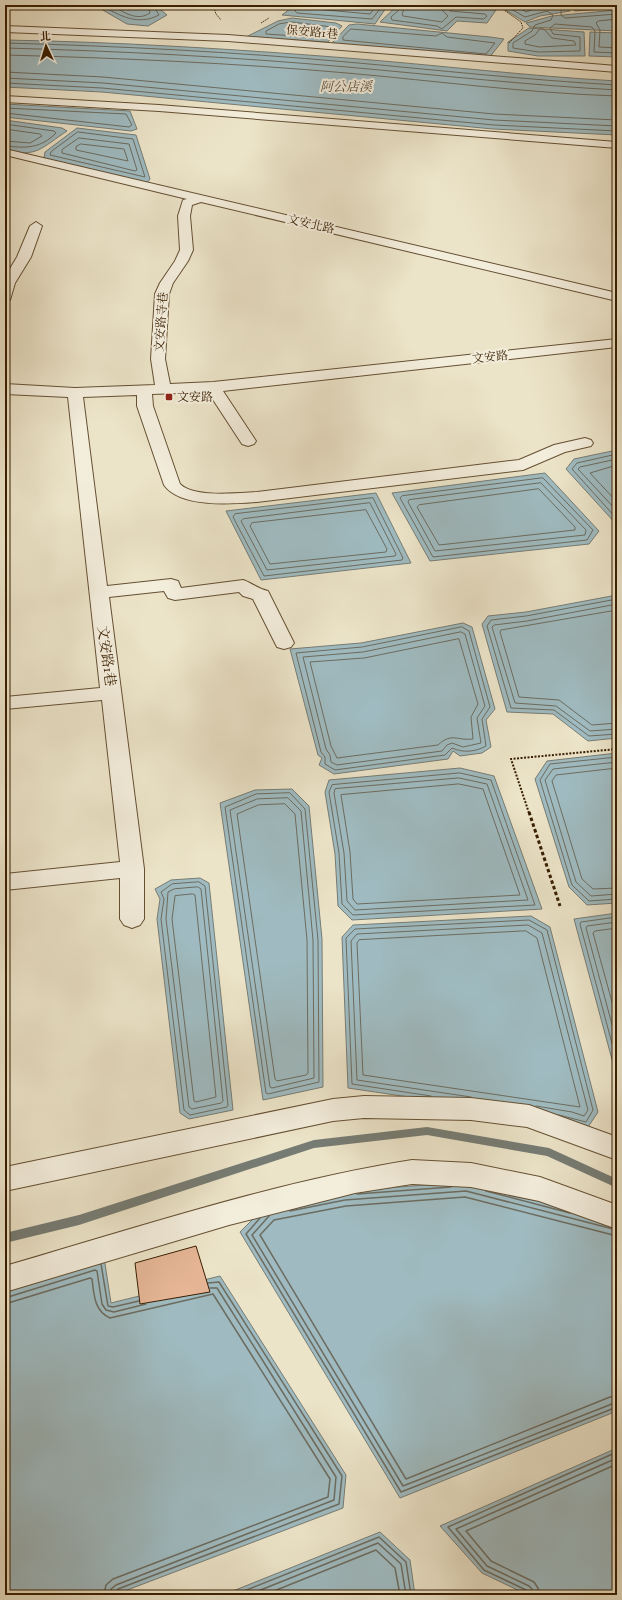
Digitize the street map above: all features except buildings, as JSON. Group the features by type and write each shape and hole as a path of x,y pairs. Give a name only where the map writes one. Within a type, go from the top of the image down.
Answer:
{"street":[{"name":"保安路1巷","path":"5,29 213,37 499,61 617,69"},
{"path":"5,99 159,108 617,145"},
{"name":"文安北路","path":"5,152 617,297"},
{"name":"文安路寺巷","path":"163,390 158,360 163,287 174,269 185,256 186,238 184,208 186,203 200,198"},
{"path":"5,297 8,283 24,257 36,226"},
{"name":"文安路","path":"5,389 75,393 214,387 617,343"},
{"path":"214,387 220,400 248,441"},
{"path":"144,391 145,406 172,485 179,492 193,495 230,498 263,498 279,494 523,465 560,448 585,443"},
{"name":"文安路1巷","path":"75,393 132,869 132,919"},
{"path":"98,593 172,585 175,594 243,586 250,592 261,595 284,643"},
{"path":"5,703 112,693"},
{"path":"5,882 132,869"},
{"path":"5,1179 333,1110 364,1107 471,1109 529,1116 617,1149"},
{"path":"5,1279 229,1213 355,1181 412,1172 471,1175 540,1189 617,1217"}],"path":[{"path":"497,5 521,22 523,28 514,36 499,61"},
{"path":"560,906 511,759 617,749"}],"water":[{"path":"94,5 155,5 167,15 148,26 127,24"},
{"path":"295,5 388,5 375,24 282,15"},
{"path":"398,5 425,5 496,10 487,23 457,21 447,31 380,22"},
{"path":"497,5 563,5 570,11 540,16 525,22"},
{"path":"571,5 617,5 617,8 575,11"},
{"path":"617,10 617,31 530,27 526,23 552,16"},
{"path":"292,18 336,23 342,26 328,42 246,37 278,21"},
{"path":"357,24 504,39 489,58 332,43 349,25"},
{"path":"529,28 584,32 585,56 538,56 508,51 508,42"},
{"path":"590,32 617,33 617,57 589,56"},
{"name":"阿公店溪","path":"5,40 176,46 381,61 617,81 617,135 493,129 102,92 5,87"},
{"path":"5,104 130,111 137,129 131,131 5,117"},
{"path":"5,120 62,128 67,131 38,150 25,153 16,152 5,150"},
{"path":"77,128 136,135 150,179 147,183 44,158 45,152"},
{"path":"617,450 617,525 566,469 574,459"},
{"path":"545,473 599,531 589,544 430,561 392,493"},
{"path":"376,493 411,563 261,580 226,511"},
{"path":"617,595 617,738 588,741 553,714 507,712 482,624 488,616 526,612"},
{"path":"463,623 472,627 495,709 486,720 491,747 482,753 460,756 453,751 448,759 334,774 319,765 322,758 318,755 290,649 361,643"},
{"path":"617,753 617,903 587,905 569,887 535,779 547,761"},
{"path":"460,768 494,776 542,909 352,920 338,906 335,854 325,792 329,780"},
{"path":"292,789 309,806 322,939 323,1087 263,1100 220,803 255,790"},
{"path":"200,878 209,883 233,1110 189,1119 180,1113 157,919 160,899 155,889 171,880"},
{"path":"617,913 617,1078 574,919"},
{"path":"531,916 550,927 598,1112 588,1127 571,1121 348,1088 342,937 353,925"},
{"path":"467,1182 617,1222 617,1411 400,1498 240,1232 266,1206 344,1191"},
{"path":"104,1257 111,1303 220,1276 346,1475 343,1508 114,1595 5,1595 5,1289"},
{"path":"617,1448 617,1595 528,1595 482,1573 440,1526"},
{"path":"380,1532 410,1560 415,1595 223,1595"}],"waterway":[{"path":"5,1238 79,1220 314,1144 427,1131 549,1152 617,1184"}],"place":[{"name":"文安路","path":"169,397"}]}
